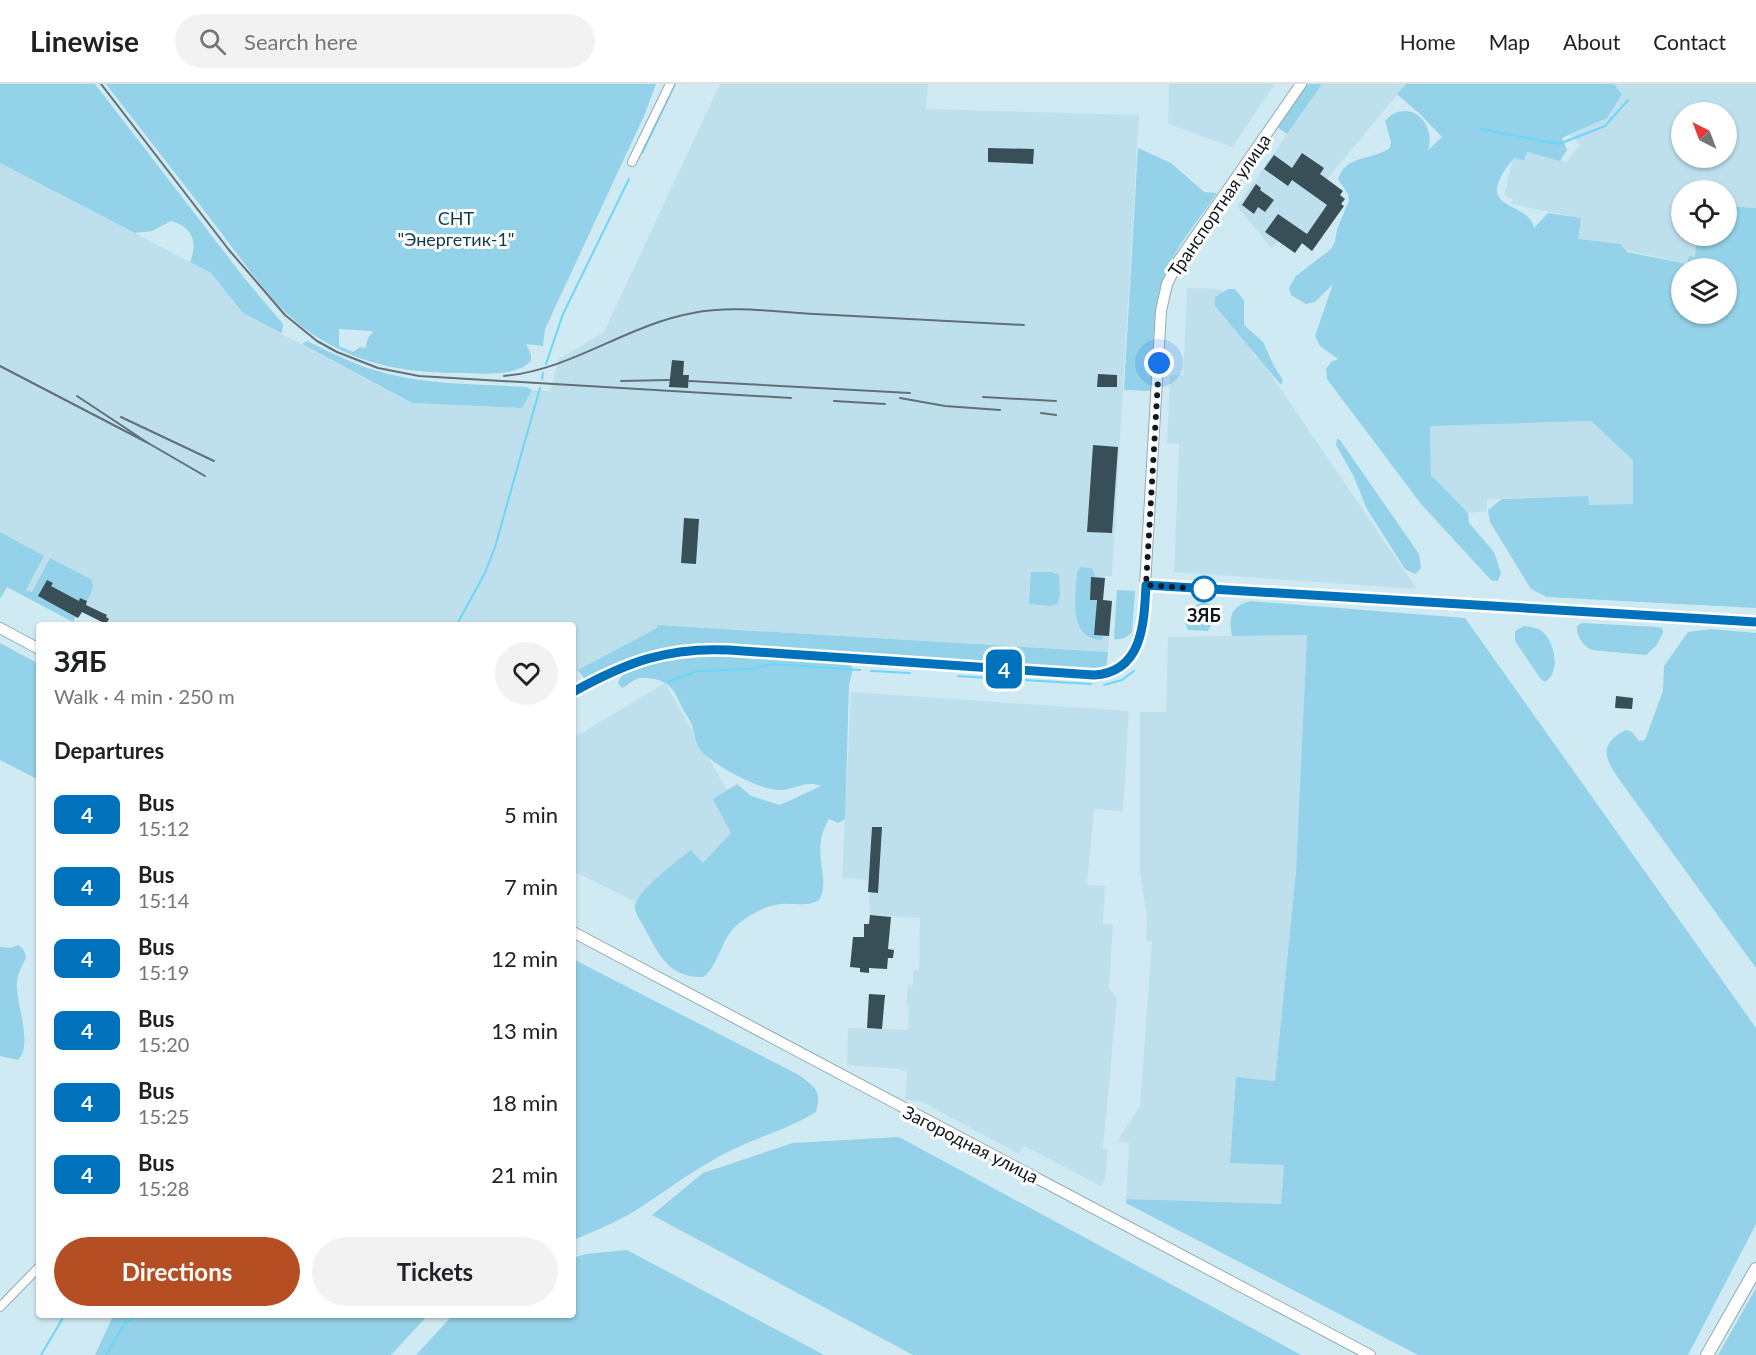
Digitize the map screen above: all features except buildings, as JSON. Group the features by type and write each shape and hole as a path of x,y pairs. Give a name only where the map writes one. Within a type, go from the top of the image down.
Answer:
{"main road":[{"path":"1707,1355 1756,1269"}],"street":[{"path":"632,162 670,84"},
{"name":"Транспортная улица","path":"576,691 638,660 694,649 1094,675 1107,673 1126,662 1136,646 1143,620 1161,311 1167,284 1183,253 1301,84"},
{"path":"1146,585 1756,622"},
{"path":"0,628 36,647"},
{"name":"Загородная улица","path":"576,934 880,1097 1115,1217 1370,1355"},
{"path":"0,1307 36,1270"}],"shaded area":[{"path":"720,84 928,84 926,109 1139,115 1112,576 1105,576 1103,600 1112,601 1108,652 658,625 657,628 576,671 576,622 101,622 82,612 78,618 0,575 0,163 211,273 243,313 411,403 521,408 532,390 550,391 559,359 604,332"},
{"path":"1169,84 1275,84 1232,147 1168,124"},
{"path":"1322,84 1406,84 1327,179 1343,191 1341,195 1345,199 1341,204 1344,206 1312,251 1302,244 1295,253 1278,241 1272,249 1237,206"},
{"path":"1614,84 1756,84 1756,208 1737,207 1737,180 1671,180 1671,246 1696,246 1694,258 1671,258 1671,260 1577,239 1580,218 1511,204 1513,199 1504,196 1513,158 1526,152 1566,162 1580,145 1571,135 1607,118 1622,94"},
{"path":"1187,288 1220,289 1255,357 1261,360 1417,589 1174,572 1179,444 1167,443 1170,375 1183,375"},
{"path":"1591,421 1633,460 1633,504 1589,505 1588,496 1487,499 1487,511 1468,513 1431,475 1430,425"},
{"path":"1307,635 1296,871 1275,1081 1236,1078 1230,1162 1284,1165 1281,1205 1126,1199 1129,1143 1117,1142 1140,1106 1152,941 1146,941 1147,916 1140,873 1140,712 1166,712 1168,637"},
{"path":"665,683 727,790 713,799 732,833 703,863 691,850 651,883 636,902 576,872 576,736"},
{"path":"851,692 1129,711 1123,811 1094,809 1087,885 1105,886 1103,924 1113,925 1109,989 1117,998 1103,1149 1108,1150 1105,1179 1101,1186 1024,1146 1019,1154 920,1101 905,1100 907,1072 899,1069 847,1065 848,1028 908,1030 909,1006 906,1005 908,985 913,985 913,971 919,970 920,918 870,915 868,880 842,878"}],"green space":[{"path":"0,84 95,84 245,279 283,324 282,332 243,313 211,273 190,262 194,248 193,242 184,227 171,221 152,231 135,233 0,163"},
{"name":"СНТ \"Энергетик-1\"","path":"106,84 656,84 644,116 545,329 543,346 526,344 531,354 531,361 516,370 496,373 439,373 387,366 354,356 322,340 292,318 254,276","holes":["339,329 372,331 365,348 360,347 353,352 339,346"]},
{"path":"1307,84 1322,84 1287,134 1277,127"},
{"path":"1406,84 1614,84 1622,94 1607,118 1562,138 1567,150 1560,161 1527,152 1524,160 1514,158 1501,176 1497,188 1499,197 1530,219 1534,228 1548,213 1581,218 1578,239 1620,244 1627,252 1671,261 1671,324 1737,324 1737,258 1688,258 1689,256 1695,257 1696,246 1737,246 1737,207 1756,208 1756,608 1547,597 1531,589 1490,522 1488,510 1502,499 1588,496 1589,505 1633,504 1633,460 1591,421 1430,426 1431,475 1468,513 1469,523 1494,552 1501,573 1498,581 1491,580 1421,504 1327,379 1326,369 1331,362 1338,359 1320,346 1315,336 1333,284 1315,302 1306,304 1291,295 1289,288 1296,276 1331,249 1335,242 1337,229 1349,201 1348,194 1338,179 1342,171 1353,162 1390,148 1391,142 1385,121 1403,111 1418,116 1428,131 1430,140 1428,150 1442,137 1397,94"},
{"path":"1138,148 1171,163 1204,192 1217,193 1180,245 1163,279 1155,320 1153,391 1124,390"},
{"path":"1228,289 1235,289 1244,300 1244,325 1263,342 1283,380 1281,385 1215,306 1215,297"},
{"path":"307,341 357,364 405,378 457,384 527,387 532,390 522,408 412,403 302,344"},
{"path":"1337,439 1340,440 1419,554 1421,568 1415,574 1405,569 1367,509 1353,475 1336,445"},
{"path":"0,532 44,556 26,590 32,592 50,558 92,580 93,588 87,601 81,598 79,601 51,586 53,583 39,595 76,616 73,622 7,587 0,599"},
{"path":"1081,567 1091,568 1094,573 1097,599 1094,635 1103,636 1102,640 1083,632 1078,624 1075,604 1077,572"},
{"path":"1031,572 1052,572 1059,575 1060,596 1057,604 1051,606 1029,604"},
{"path":"1117,590 1135,591 1132,632 1124,638 1114,639"},
{"path":"1250,601 1465,618 1756,1028 1756,1224 1688,1355 1418,1355 1126,1203 1126,1199 1281,1204 1284,1165 1230,1163 1236,1077 1275,1081 1296,871 1307,635 1232,636 1232,614 1238,606"},
{"path":"1203,602 1214,608 1213,621 1208,631 1188,630 1184,620 1193,607"},
{"path":"1582,623 1657,627 1662,628 1663,633 1656,646 1646,655 1592,650 1579,637 1577,626"},
{"path":"657,625 1108,652 1106,670 1101,671 698,644 642,655 589,677 584,678 578,670 657,628"},
{"path":"1524,626 1542,631 1553,649 1555,664 1550,677 1545,682 1515,641 1515,631"},
{"path":"1711,629 1756,633 1756,968 1618,778 1607,756 1610,743 1626,730 1632,732 1639,741 1645,740 1663,691 1664,666 1688,632"},
{"path":"0,643 36,662 36,778 0,760"},
{"path":"689,656 737,656 846,662 853,669 849,685 845,819 838,823 829,819 823,831 820,852 823,889 820,899 810,904 771,906 746,918 734,927 709,972 703,977 681,973 660,955 637,914 635,906 637,900 659,876 691,850 703,863 731,833 713,799 737,784 751,796 780,805 821,786 811,784 781,790 772,789 740,777 710,759 700,750 690,720 674,691 666,683 656,679 642,678 622,688 618,683 629,670 649,662"},
{"path":"18,945 26,956 17,982 24,1034 22,1053 18,1060 0,1056 0,947 11,948"},
{"path":"576,961 799,1075 810,1083 818,1094 816,1112 720,1156 629,1214 576,1239"},
{"path":"899,1137 1301,1355 913,1355 652,1215 703,1173 793,1143"},
{"path":"627,1250 824,1355 416,1355 450,1318 576,1318 576,1257"},
{"path":"1756,1288 1756,1355 1718,1355"},
{"path":"112,1318 425,1318 391,1355 95,1355"}],"waterway":[{"path":"642,153 675,84"},
{"path":"1481,129 1559,144 1605,126 1628,100"},
{"path":"546,364 563,314 629,179"},
{"path":"542,379 543,373"},
{"path":"458,622 485,573 495,547 540,388"},
{"path":"668,682 697,671 751,669 773,664 860,670"},
{"path":"871,671 910,673"},
{"path":"1104,685 1122,680 1134,671"},
{"path":"958,676 989,678"},
{"path":"1007,679 1091,684"},
{"path":"41,1355 63,1318"},
{"path":"106,1355 125,1323 135,1318"}],"railway":[{"path":"101,84 229,250 285,315 317,341 337,352 378,368 419,376 791,398"},
{"path":"504,376 553,365 668,319 708,311 754,310 1024,325"},
{"path":"0,366 148,443 77,396"},
{"path":"621,381 669,380"},
{"path":"689,381 910,393"},
{"path":"983,397 1056,401"},
{"path":"900,398 945,406 1000,410"},
{"path":"834,401 885,404"},
{"path":"1041,413 1056,415"},
{"path":"121,417 214,461"},
{"path":"148,443 205,476"}],"bus line":[{"name":"4","path":"576,690 638,660 656,654 694,649 1094,675 1107,673 1126,662 1136,646 1143,620 1146,585 1756,622"}],"place":[{"name":"ЗЯБ","path":"1204,589"}],"route":[{"path":"1159,363 1146,585 1204,589"}]}
